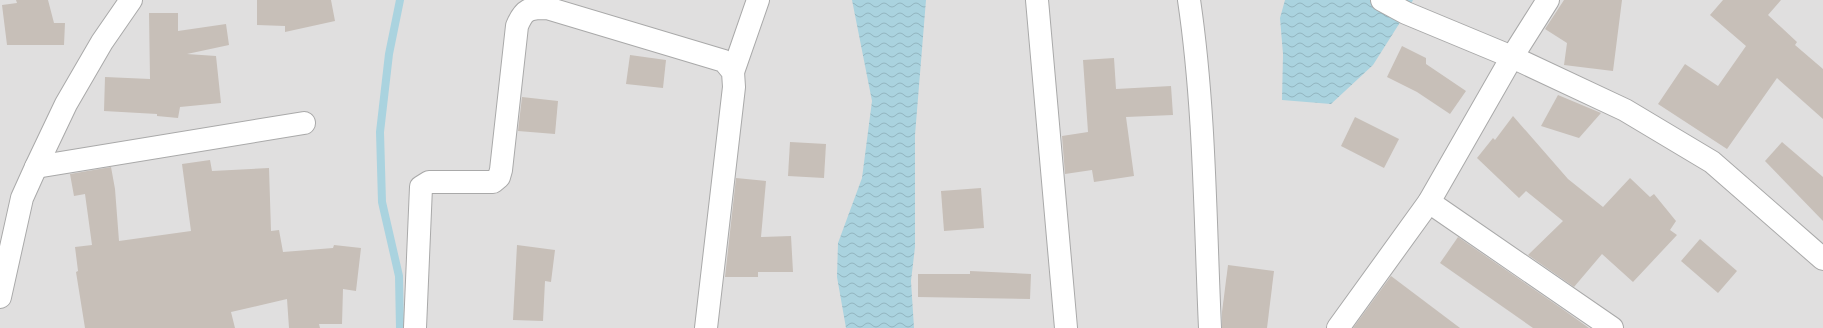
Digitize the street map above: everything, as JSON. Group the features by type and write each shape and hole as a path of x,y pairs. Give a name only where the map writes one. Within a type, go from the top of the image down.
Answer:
{"street":[{"path":"0,297 22,198 66,104 102,42 131,0"},
{"path":"706,328 734,87 734,72 758,0"},
{"path":"1037,0 1066,328"},
{"path":"1189,0 1195,36 1210,328"},
{"path":"1382,0 1406,13 1512,57 1625,110 1712,162 1823,259"},
{"path":"1338,328 1429,202 1512,57 1548,0"},
{"path":"416,328 421,187 429,182 493,182 499,177 517,26 522,14 532,8 547,8 724,61 734,72"},
{"path":"36,167 304,123"},
{"path":"1429,202 1612,328"}],"shaded area":[{"path":"0,0 1823,0 1823,328 0,328"}],"water":[{"path":"852,0 926,0 915,135 915,247 911,281 914,328 846,328 837,277 838,243 862,178 872,101"},
{"path":"1285,0 1413,0 1373,65 1331,104 1282,100 1283,54 1280,18"}],"building":[{"path":"16,0 48,0 54,23 65,23 64,45 7,45 2,5 17,3"},
{"path":"257,0 331,0 335,21 285,32 285,26 257,25"},
{"path":"1564,0 1622,0 1613,71 1564,65 1567,43 1545,29"},
{"path":"1723,0 1781,0 1768,15 1797,42 1795,45 1823,69 1823,119 1777,78 1727,149 1658,104 1685,64 1718,86 1746,46 1710,15"},
{"path":"149,13 178,13 178,31 226,24 229,45 187,54 216,56 221,103 180,107 178,118 157,116 157,114 104,111 105,77 150,79"},
{"path":"1402,46 1426,58 1426,64 1466,91 1450,114 1417,92 1387,77"},
{"path":"630,55 666,60 663,88 626,84"},
{"path":"1114,58 1116,89 1171,86 1173,115 1126,117 1134,176 1094,182 1092,170 1065,174 1062,136 1088,132 1083,60"},
{"path":"1558,95 1601,113 1579,138 1541,126"},
{"path":"522,97 558,101 555,134 518,131"},
{"path":"1513,116 1568,179 1603,207 1630,178 1650,197 1654,194 1676,221 1670,230 1677,235 1633,282 1602,254 1574,287 1528,255 1563,221 1526,191 1519,198 1477,158 1493,138 1495,140"},
{"path":"1355,117 1399,139 1384,168 1341,146"},
{"path":"790,142 826,144 824,178 788,176"},
{"path":"1782,142 1823,177 1823,221 1765,161"},
{"path":"210,160 212,171 269,168 271,231 279,230 283,252 333,248 334,245 361,248 356,291 343,289 342,324 319,324 320,328 289,328 287,299 231,312 235,328 85,328 76,272 78,271 75,247 92,245 85,194 74,196 70,174 111,167 115,189 119,241 191,231 182,164"},
{"path":"736,178 766,181 761,237 791,236 793,272 758,272 758,277 725,277"},
{"path":"981,188 984,228 944,231 941,191"},
{"path":"1458,237 1589,328 1533,328 1440,263"},
{"path":"1700,239 1737,271 1718,293 1681,261"},
{"path":"517,245 555,250 551,282 545,281 543,321 513,320"},
{"path":"1228,265 1274,271 1267,328 1222,328 1222,312"},
{"path":"970,271 1031,274 1030,299 918,297 918,274 970,274"},
{"path":"1391,276 1460,328 1353,328"}],"waterway":[{"path":"400,0 389,54 380,132 382,202 399,276 400,328"}]}
